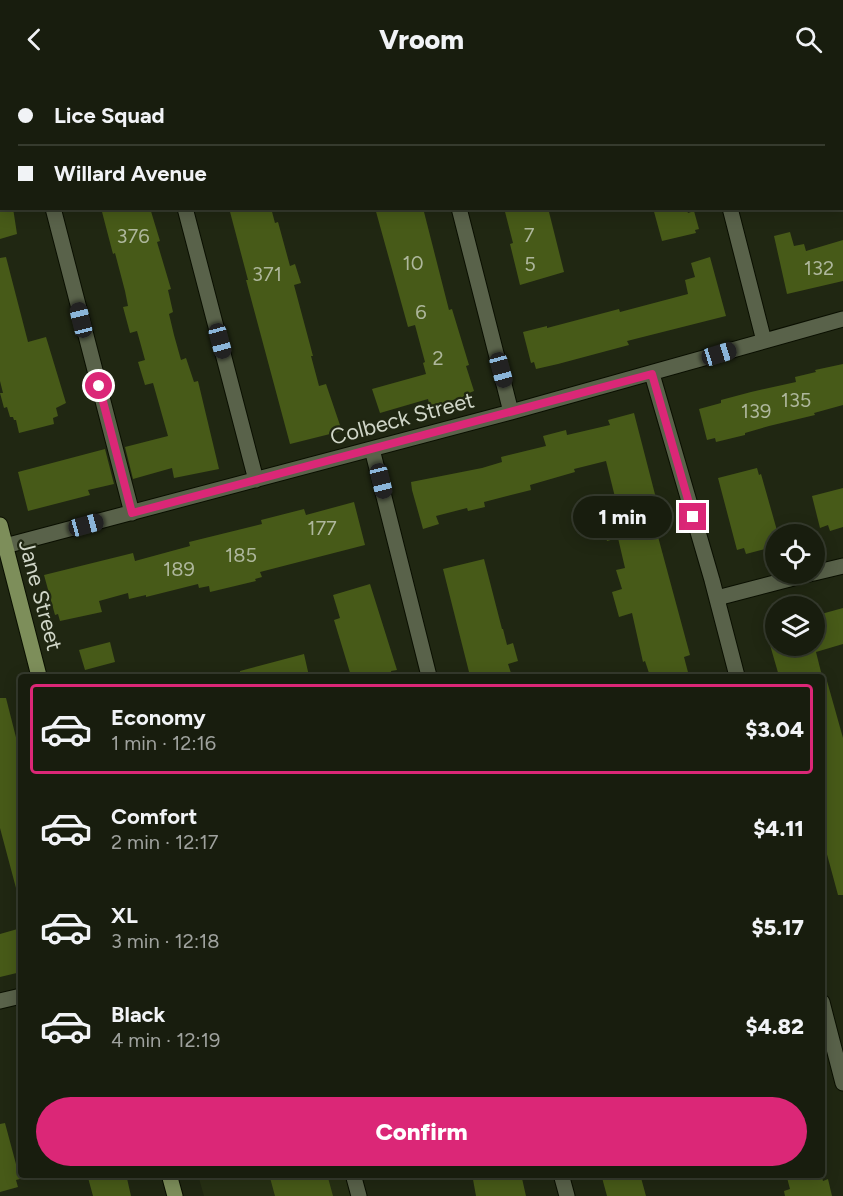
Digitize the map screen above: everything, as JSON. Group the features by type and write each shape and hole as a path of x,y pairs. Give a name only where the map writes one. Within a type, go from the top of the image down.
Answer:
{"main road":[{"name":"Jane Street","path":"0,525 38,674"},
{"path":"170,1178 175,1196"}],"street":[{"path":"54,210 132,513"},
{"path":"186,210 256,480"},
{"path":"460,210 511,412"},
{"path":"731,210 764,340"},
{"name":"Colbeck Street","path":"5,546 652,374 843,319"},
{"path":"652,374 717,598 736,674"},
{"path":"372,449 428,674"},
{"path":"825,570 843,566"},
{"path":"717,598 771,584"},
{"path":"0,1001 18,997"},
{"path":"825,1014 843,1083"},
{"path":"354,1178 359,1196"},
{"path":"562,1178 567,1196"}],"shaded area":[{"path":"199,1178 349,1178 354,1196 204,1196"}],"building":[{"path":"0,210 13,210 17,234 0,239"},
{"path":"102,210 151,210 160,241 157,242 171,289 168,290 173,312 169,314 174,335 181,360 186,358 194,382 198,381 219,469 174,478 172,468 133,479 125,447 168,436 153,383 145,385 138,362 145,360 137,331 130,333 123,307 128,306 125,291 115,253 113,254"},
{"path":"230,210 272,210 275,223 278,222 290,266 295,264 301,283 294,285 319,386 326,384 342,431 290,444 246,280 248,280"},
{"path":"376,210 424,210 449,310 452,309 469,365 466,366 474,391 469,395 430,407 428,399 380,413 372,389 426,374 415,325 408,327"},
{"path":"505,210 548,210 564,272 520,285 510,244 513,243"},
{"path":"654,210 687,210 688,213 694,211 699,229 695,230 696,233 662,241"},
{"path":"790,232 794,246 804,244 806,251 843,240 843,281 787,294 774,236"},
{"path":"6,257 28,342 46,337 66,403 56,408 58,416 53,418 54,424 19,433 16,420 10,417 7,407 4,408 0,393 3,393 0,381 0,258"},
{"path":"710,257 726,316 627,341 629,345 558,364 536,369 534,362 531,363 523,332 619,309 620,312 688,294 685,280 695,277 691,263"},
{"path":"843,364 843,405 814,413 815,415 745,433 745,435 716,442 715,438 707,440 699,409 721,403 721,400 796,382 795,377"},
{"path":"634,413 658,506 650,507 690,655 684,657 688,674 649,674 645,661 643,662 632,613 619,617 612,592 622,589 616,570 625,568 618,538 607,541 602,523 620,517 606,461 574,469 575,472 530,485 531,490 484,502 485,507 468,511 467,508 436,516 439,524 423,529 411,482 502,462 501,457 546,446 543,436 566,430 567,435 610,425 608,420"},
{"path":"105,449 114,484 88,490 90,495 28,511 18,472"},
{"path":"757,468 759,475 761,474 775,524 765,524 765,549 746,554 744,548 737,550 718,478"},
{"path":"843,488 843,527 830,531 828,525 819,524 812,496"},
{"path":"354,502 365,545 260,572 262,577 255,579 256,581 210,592 209,586 199,588 198,584 146,597 146,595 129,599 128,593 99,601 102,612 60,621 58,614 55,615 44,575 133,553 135,561 190,546 189,542 262,524 261,520 304,509 306,515"},
{"path":"484,559 507,645 513,643 518,661 508,664 511,674 469,674 443,569"},
{"path":"370,584 397,670 391,671 392,674 350,674 334,620 340,618 333,595"},
{"path":"843,608 843,644 825,649 825,613"},
{"path":"110,642 115,662 85,670 79,650"},
{"path":"304,654 309,674 240,674 240,671"},
{"path":"773,656 817,656 822,674 778,674"},
{"path":"825,681 827,681 843,738 843,895 838,895 825,847"},
{"path":"0,698 6,698 18,745 18,888 16,888 0,828"},
{"path":"18,929 18,973 0,977 0,934"},
{"path":"5,1123 20,1179 16,1180 18,1187 0,1192 0,1124"},
{"path":"88,1178 127,1178 131,1196 93,1196"},
{"path":"270,1178 328,1178 333,1196 275,1196"},
{"path":"473,1178 522,1178 526,1196 476,1196"},
{"path":"602,1178 641,1178 646,1196 607,1196"},
{"path":"787,1178 822,1178 823,1181 828,1179 832,1196 785,1196 784,1191 790,1189"}],"route":[{"path":"99,386 132,513 652,374 693,517"}]}
